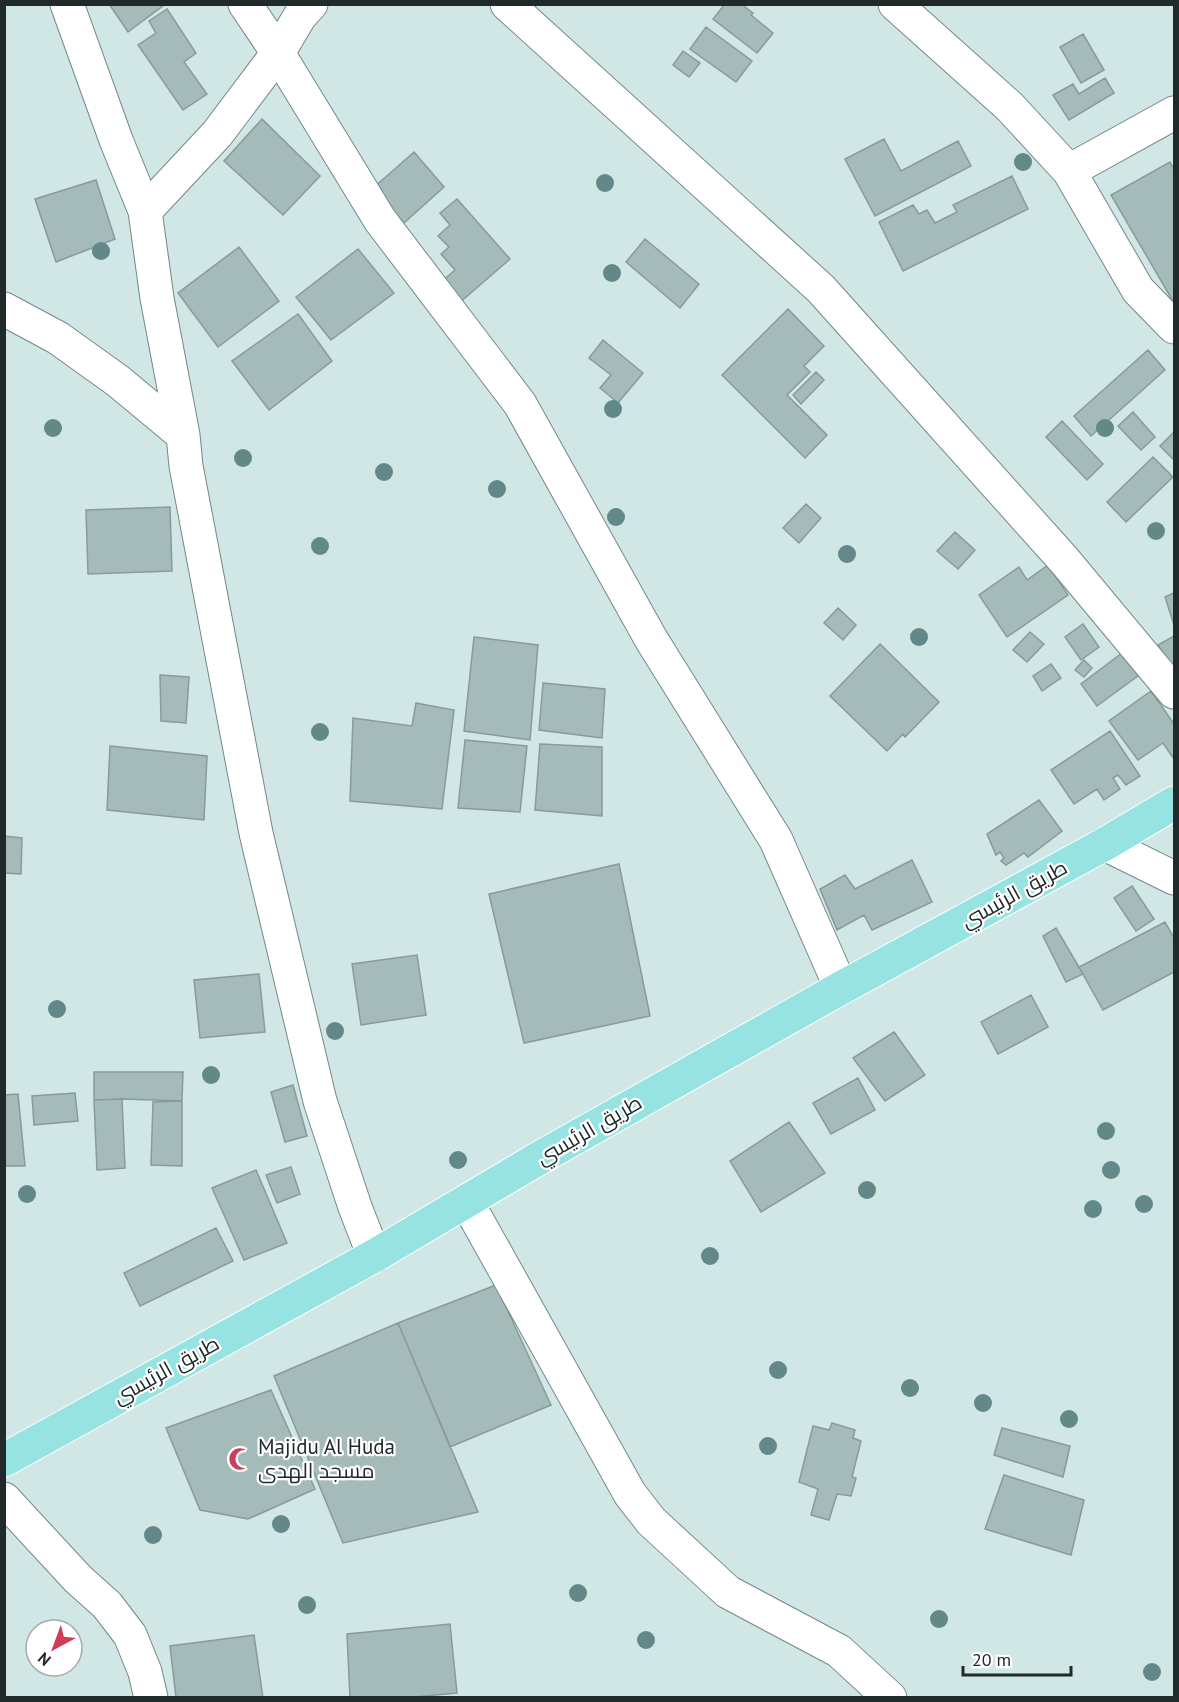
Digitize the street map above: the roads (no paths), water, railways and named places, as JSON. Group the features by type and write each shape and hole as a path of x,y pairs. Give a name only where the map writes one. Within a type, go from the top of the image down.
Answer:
{"main road":[{"name":"طريق الرئيسي","path":"4,1460 374,1256 542,1157 842,988 1105,844 1174,803"}],"street":[{"path":"67,4 116,140 145,211 157,298 183,435 188,477 261,856 320,1101 355,1207 374,1256"},
{"path":"245,4 278,52 380,220 520,404 651,639 776,840 842,988"},
{"path":"145,211 217,134 278,52 300,16 311,4"},
{"path":"507,4 821,289 1064,560 1174,692"},
{"path":"895,4 1010,106 1069,171 1138,290 1174,327"},
{"path":"1069,171 1174,113"},
{"path":"4,309 58,338 118,381 183,435"},
{"path":"1105,844 1174,878"},
{"path":"467,1202 630,1494 651,1521 728,1592 840,1651 890,1698"},
{"path":"4,1499 78,1579 107,1605 130,1635 145,1672 151,1698"}],"place":[{"name":"Majidu Al Huda مسجد الهدى","path":"240,1459"}]}
